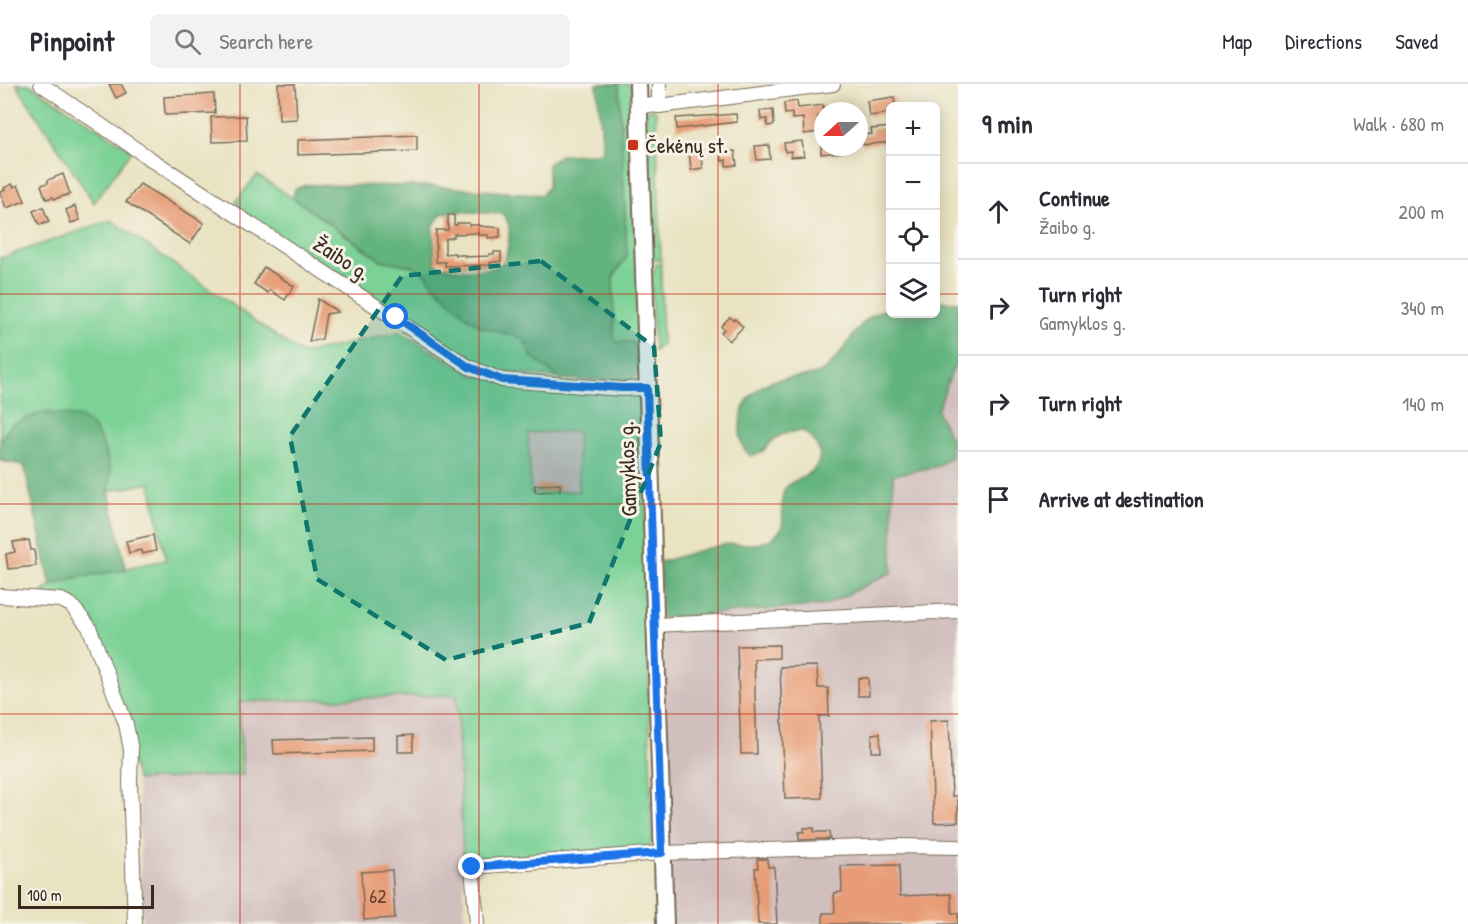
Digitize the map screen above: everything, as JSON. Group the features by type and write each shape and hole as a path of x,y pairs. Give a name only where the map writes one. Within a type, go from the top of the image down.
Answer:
{"main road":[{"name":"Gamyklos g.","path":"638,84 665,924"}],"street":[{"name":"Žaibo g.","path":"41,84 155,162 469,367 502,380 647,388"},
{"path":"659,84 659,106"},
{"path":"639,104 659,106 833,84"},
{"path":"0,596 62,600 71,605 89,627 126,724 131,750 129,782 135,924"},
{"path":"654,625 958,611"},
{"path":"477,924 472,867 662,853 901,846 958,847"}],"highlighted area":[{"path":"541,261 654,347 661,442 589,623 446,660 317,579 290,436 402,276"}],"shaded area":[{"path":"958,356 958,924 672,924 662,619 826,605 892,572 893,475 938,466 951,439 937,412"},
{"path":"577,431 579,491 530,493 528,433"},
{"path":"457,695 465,924 143,924 137,780 243,775 239,702"}],"green space":[{"path":"16,84 29,84 132,150 94,203"},
{"path":"597,84 619,84 627,256 613,277 614,338 617,342 640,345 639,373 629,381 560,379 531,356 527,345 519,337 482,327 468,318 432,283 427,275 413,266 381,260 293,198 295,189 306,185 432,186 542,195 548,187 548,164 560,155 592,154 603,151","holes":["453,211 503,214 509,224 509,235 507,251 502,263 489,269 479,270 449,268 435,263 433,226 441,214"]},
{"path":"619,84 631,84 640,345 617,342 614,338 613,277 627,256"},
{"path":"649,108 656,111 661,260 651,260 646,114"},
{"path":"257,175 380,260 413,266 427,275 432,283 482,327 519,337 527,345 531,356 559,378 496,371 478,365 240,210 236,201"},
{"path":"111,220 302,354 399,332 473,375 629,392 638,397 643,409 652,842 649,847 643,850 463,860 457,695 239,702 243,775 137,780 91,622 43,592 51,586 75,578 166,560 150,483 109,491 107,458 93,427 12,424 0,441 0,256 1,258","holes":["577,431 579,491 531,493 528,433"]},
{"path":"661,263 662,344 654,351 651,278 657,264"},
{"path":"940,301 958,302 958,356 937,411 951,439 951,457 938,466 893,475 892,572 826,605 662,618 660,562 722,545 762,543 775,536 782,526 782,501 785,489 811,472 819,460 820,454 815,442 803,431 779,436 763,451 751,456 745,450 740,436 741,419 746,403 763,385 780,379 812,375 823,371 861,325 878,312 886,309 886,318 940,318"},
{"path":"43,412 80,417 93,427 101,440 111,471 109,491 126,570 75,578 51,586 24,465 0,461 0,441 12,424"}],"building":[{"path":"109,84 121,84 126,93 116,98"},
{"path":"278,84 295,84 297,119 279,120"},
{"path":"214,94 215,113 165,115 164,97"},
{"path":"894,97 895,102 886,102 886,114 869,116 867,101"},
{"path":"797,101 798,108 814,106 814,133 804,134 803,118 792,119 792,113 785,114 784,103"},
{"path":"773,110 774,125 767,126 767,119 761,120 760,111"},
{"path":"736,114 737,122 677,129 676,118"},
{"path":"246,116 247,141 212,142 211,117"},
{"path":"886,128 886,143 868,144 868,134 872,134 871,129"},
{"path":"417,135 417,151 298,155 298,140"},
{"path":"802,141 804,156 791,157 791,151 785,152 784,143"},
{"path":"769,145 770,159 757,160 755,146"},
{"path":"689,150 697,150 697,155 702,154 703,168 691,170"},
{"path":"735,151 737,165 726,166 726,160 722,161 721,152"},
{"path":"63,174 70,194 46,199 41,185"},
{"path":"12,184 14,187 18,185 25,201 6,208 0,192"},
{"path":"140,184 204,223 190,244 126,202"},
{"path":"75,206 80,220 71,223 66,210"},
{"path":"43,207 49,222 39,225 33,211"},
{"path":"448,215 454,215 454,225 469,223 469,225 500,228 500,237 488,238 488,235 478,235 478,233 454,234 454,237 445,239 445,254 455,253 455,255 465,255 465,257 489,256 494,252 501,252 501,261 490,263 490,265 445,266 445,262 436,262 436,230 448,230"},
{"path":"264,267 294,286 285,300 270,290 268,293 254,284"},
{"path":"318,299 338,312 326,314 322,339 309,342"},
{"path":"730,317 743,327 729,341 721,332 724,330 721,326"},
{"path":"560,484 560,491 535,492 535,485"},
{"path":"153,535 156,551 142,554 141,550 129,553 126,541"},
{"path":"29,540 31,550 34,550 36,566 8,569 6,554 15,552 13,542"},
{"path":"779,645 779,658 754,659 757,754 741,754 737,646"},
{"path":"817,666 818,688 828,688 829,716 819,716 822,798 785,799 780,667"},
{"path":"858,678 868,678 869,696 858,696"},
{"path":"949,720 952,796 958,796 958,822 934,823 930,721"},
{"path":"880,733 881,752 872,752 872,734"},
{"path":"413,735 413,752 398,752 398,736"},
{"path":"372,737 372,751 274,754 273,740"},
{"path":"804,828 814,828 814,832 829,832 830,839 799,840 799,832 804,832"},
{"path":"757,859 767,859 768,867 774,867 777,924 758,924 755,868 758,868"},
{"path":"899,865 900,896 951,894 952,913 958,913 958,924 823,924 823,913 835,913 834,893 842,892 841,866"},
{"path":"392,870 395,918 364,920 361,872"}],"place":[{"name":"Čekėnų st.","path":"633,145"}],"route":[{"path":"396,317 469,367 502,380 534,384 647,388 662,853 472,867"}]}
